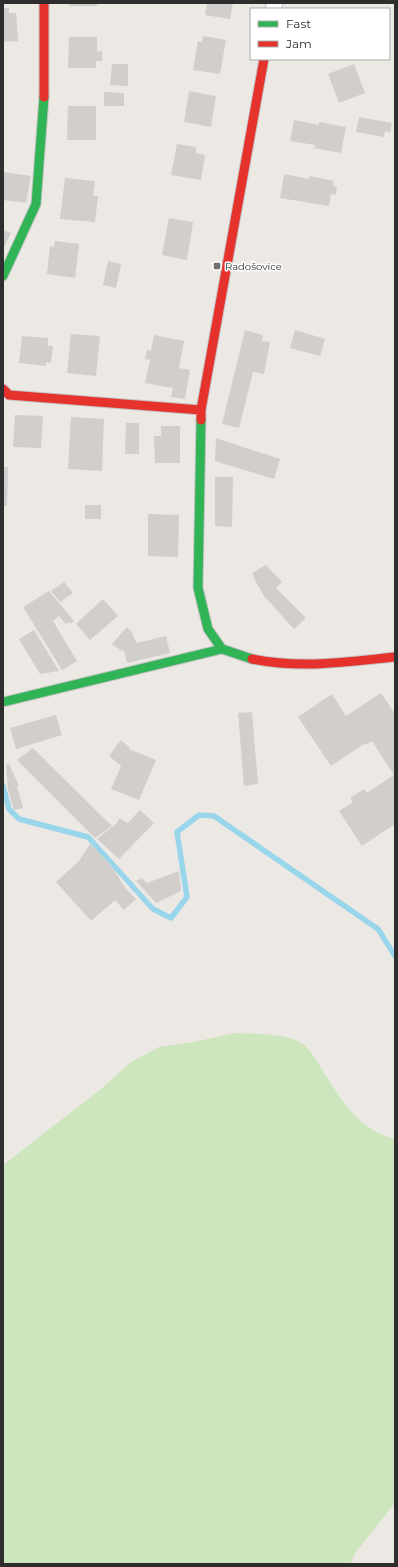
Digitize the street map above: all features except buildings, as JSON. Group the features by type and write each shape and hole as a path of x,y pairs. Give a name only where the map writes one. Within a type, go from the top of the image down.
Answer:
{"street":[{"path":"3,276 36,204 44,93 44,3"},
{"path":"222,649 208,629 198,588 201,410 264,60"},
{"path":"3,389 9,395 201,410"},
{"path":"3,702 222,649 252,659 273,663 311,665 393,660"}],"green space":[{"path":"234,1033 280,1036 297,1040 312,1054 346,1105 354,1114 372,1129 395,1139 395,1503 356,1552 350,1564 3,1564 3,1165 101,1089 131,1062 159,1047 194,1042"}],"waterway":[{"path":"3,786 9,809 19,819 88,837 153,909 171,918 187,897 177,832 199,815 214,816 378,929 395,956"}],"traffic: fast":[{"path":"3,276 36,204 44,97"},
{"path":"201,420 198,588 208,629 222,649"},
{"path":"3,702 222,649 252,659"}],"traffic: jam":[{"path":"44,3 44,97"},
{"path":"201,420 201,410 264,60"},
{"path":"3,389 9,395 201,410"},
{"path":"252,659 288,664 324,664 395,657"}],"place":[{"name":"Radošovice","path":"217,266"}]}
